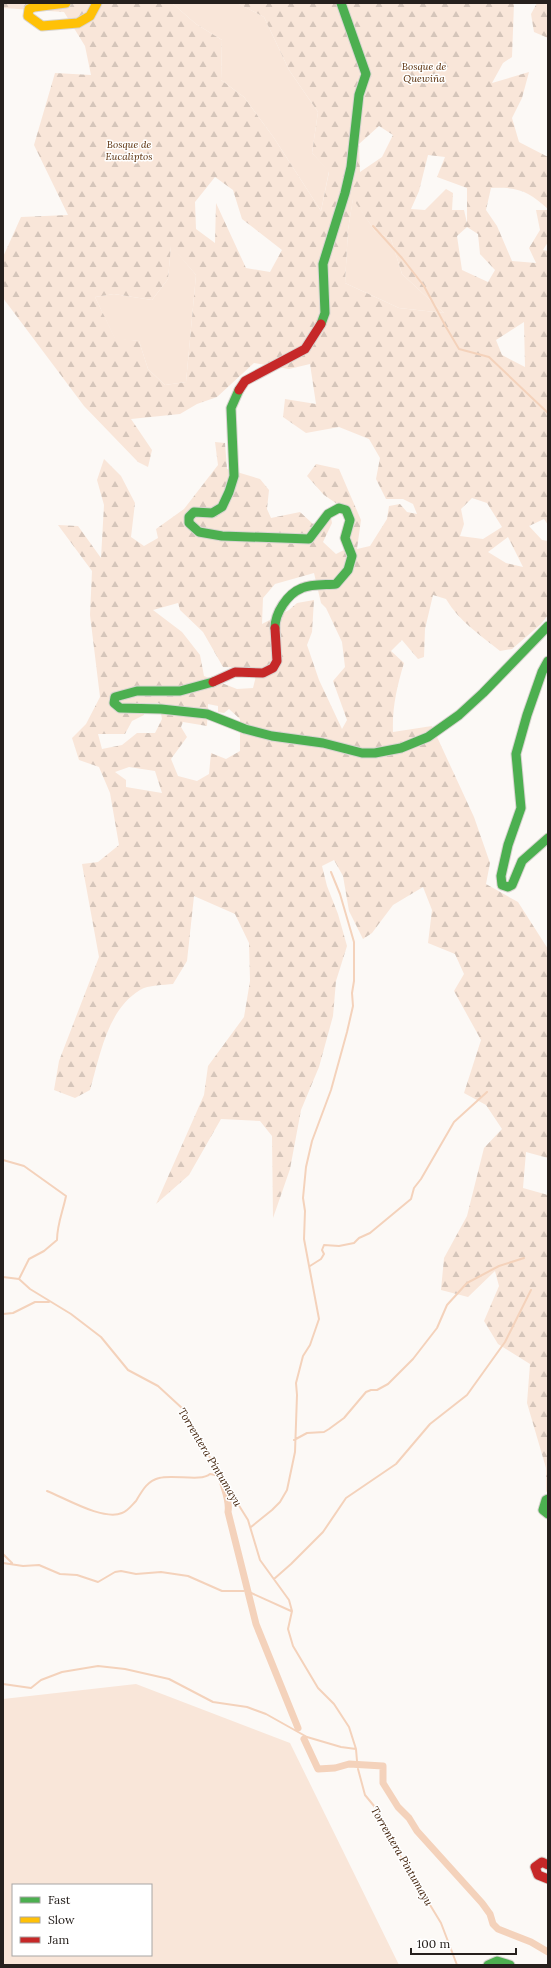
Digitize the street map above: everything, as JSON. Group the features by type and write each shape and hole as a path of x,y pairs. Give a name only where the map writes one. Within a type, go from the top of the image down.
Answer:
{"street":[{"path":"66,3 59,6 37,5 29,9 28,16 42,26 78,23 90,16 97,3"},
{"path":"341,3 366,74 359,95 360,106 355,127 351,167 345,193 323,264 325,313 319,329 305,349 257,374 245,382 236,394 231,408 234,476 229,492 222,507 212,513 194,512 189,518 189,523 200,532 222,536 309,539 328,514 339,508 346,510 350,520 345,538 352,556 348,570 336,584 302,588 291,595 281,608 275,622 277,661 273,668 263,673 250,674 234,672 206,685 180,690 137,691 115,697 114,703 120,708 161,709 207,714 245,729 272,736 322,743 362,753 376,753 401,748 428,737 439,730 483,693 548,626"},
{"path":"548,661 542,672 527,715 516,754 521,808 508,845 502,876 502,886 508,888 512,885 522,861 548,838"},
{"path":"548,1499 546,1500 543,1510 548,1514"},
{"path":"548,1864 542,1862 535,1867 538,1875 548,1879"},
{"path":"488,1965 497,1961 510,1965"}],"green space":[{"path":"3,3 172,3 196,24 222,40 221,80 244,97 274,138 321,211 329,172 312,153 318,112 289,70 264,17 237,3 514,3 512,57 503,63 492,83 529,72 522,98 512,118 519,142 548,157 548,209 522,191 508,188 491,188 486,210 497,226 512,261 536,263 529,248 540,230 536,210 548,210 548,242 543,250 548,251 548,525 544,519 529,526 542,540 548,541 548,615 541,624 512,649 500,651 464,621 446,599 433,595 425,629 424,657 418,659 402,640 391,651 404,663 399,680 393,714 393,732 432,726 474,817 490,863 486,884 518,902 548,949 548,1158 526,1152 523,1188 548,1195 548,1491 546,1492 546,1468 527,1403 530,1364 498,1344 484,1321 499,1286 495,1271 468,1297 441,1290 444,1258 467,1216 484,1148 502,1129 486,1105 464,1093 481,1040 454,991 464,974 455,954 428,943 432,910 423,887 393,905 372,933 363,939 349,911 343,876 334,860 322,866 347,946 336,981 333,1016 319,1067 301,1110 290,1169 273,1218 272,1136 260,1121 221,1119 189,1175 156,1204 204,1095 208,1066 244,1017 250,981 249,943 235,914 194,896 187,961 173,984 143,988 129,999 120,1009 112,1021 106,1035 90,1090 75,1098 54,1090 59,1061 99,957 82,864 98,862 119,845 110,793 99,767 79,760 72,738 86,724 100,697 90,615 92,571 58,525 78,526 101,558 104,505 97,480 104,459 121,476 135,503 131,537 144,546 158,538 156,529 184,509 218,465 215,442 225,443 227,469 260,479 269,490 267,509 271,518 300,512 313,524 330,512 332,523 323,542 336,554 344,550 341,536 349,512 324,495 307,476 316,464 339,469 361,520 357,549 370,546 387,519 389,506 400,504 407,512 417,514 413,504 403,499 386,499 376,479 380,458 369,439 339,427 306,433 283,417 285,399 316,404 310,364 289,369 254,363 217,397 197,404 180,414 131,419 152,450 148,467 138,462 84,406 3,298 3,257 21,217 68,215 34,145 55,73 91,75 85,46 64,12 3,8","holes":["379,126 393,135 382,157 360,172 359,144","428,155 445,157 437,177 467,188 467,223 464,210 452,210 453,193 446,189 425,210 411,209 419,191","215,177 233,190 242,219 282,250 270,272 246,268 216,203 215,243 196,229 195,202","353,199 375,231 391,239 402,274 444,313 399,308 345,283 348,230","467,227 478,234 480,254 495,270 488,282 462,270 457,236","171,246 196,275 186,382 165,385 148,369 139,341 115,338 95,297 114,294 152,300 168,279","524,322 525,367 502,355 496,340","472,498 487,503 502,527 483,539 460,536 464,524 461,509","508,537 523,567 506,563 488,552","314,573 321,603 326,608 342,642 345,667 333,681 347,720 342,729 319,680 307,645 312,632 314,600 297,603 289,610 262,624 263,598 275,584","178,603 180,610 203,632 223,667 258,668 253,688 237,689 204,676 200,655 182,632 153,610","145,703 159,703 162,719 155,733 137,733 122,745 102,749 98,734 125,734 132,721 144,715","208,704 218,706 218,712 224,713 229,709 240,719 240,751 226,759 211,753 209,774 197,781 178,776 171,759 187,737 181,727 183,722 207,726","129,767 155,771 162,793 126,787 126,780 115,772"]},
{"path":"172,3 237,3 264,17 289,70 318,112 312,153 329,171 321,211 274,138 244,97 221,80 222,40 196,24"},
{"path":"537,3 548,3 548,38 534,32 531,14"},
{"path":"353,198 375,231 391,239 402,274 444,313 399,308 345,283 348,230"},
{"path":"171,245 196,275 186,382 165,385 148,369 139,341 115,339 95,297 114,294 152,300 168,279"},
{"path":"136,1684 290,1743 399,1965 3,1965 3,1699"}],"waterway":[{"path":"373,226 402,258 424,286 459,349 489,357 548,413"},
{"path":"251,1527 280,1502 287,1490 295,1452 296,1383 303,1356 310,1345 319,1319 304,1239 305,1211 303,1198 306,1167 312,1141 331,1090 347,1032 353,1006 352,993 354,981 354,942 340,894 331,872"},
{"path":"310,1266 321,1259 324,1254 322,1250 324,1245 339,1246 354,1243 359,1238 370,1233 411,1199 414,1188 421,1179 454,1122 487,1092"},
{"name":"Torrentera Pintumayu","path":"3,1160 24,1166 66,1196 59,1223 57,1240 44,1251 29,1259 19,1279 30,1289 71,1314 101,1337 128,1370 158,1386 183,1409 218,1472 248,1520 260,1560 289,1600 292,1611 288,1629 293,1646 318,1688 334,1704 349,1727 356,1749 357,1761"},
{"path":"294,1440 307,1433 324,1432 344,1418 366,1392 377,1390 388,1384 413,1359 437,1328 447,1305 467,1283 499,1266 524,1258"},
{"path":"3,1277 19,1279"},
{"path":"274,1579 323,1532 346,1498 396,1464 430,1424 467,1395 505,1342 531,1290"},
{"path":"3,1314 13,1313 35,1302 49,1302"},
{"path":"47,1491 84,1508 114,1515 122,1513 128,1509 136,1501 145,1487 155,1479 165,1477 194,1478 210,1474 220,1476"},
{"path":"221,1477 227,1499 228,1512 256,1624 298,1728"},
{"path":"3,1554 12,1563"},
{"path":"3,1563 23,1566 39,1565 60,1574 77,1575 98,1582 115,1572 121,1571 136,1574 161,1572 188,1576 222,1591 244,1591"},
{"path":"249,1592 291,1611"},
{"path":"3,1684 31,1688 41,1680 62,1672 98,1666 125,1669 169,1679 213,1702 247,1707 266,1714 307,1737 341,1747 356,1749"},
{"path":"304,1739 318,1769 335,1768 349,1764 383,1766 383,1783 398,1807 409,1818 417,1831 482,1903 490,1914 493,1924 498,1929 531,1942 548,1952"},
{"name":"Torrentera Pintumayu","path":"358,1769 365,1795 379,1812 384,1829 441,1923 457,1965"}],"traffic: fast":[{"path":"321,324 325,313 323,264 345,193 351,167 359,95 366,74 341,3"},
{"path":"239,390 231,408 234,476 229,492 222,507 212,513 194,512 189,517 189,523 199,532 222,536 309,539 328,514 339,508 346,510 350,520 345,538 352,556 348,570 336,584 314,585 302,588 291,595 277,616 275,628"},
{"path":"213,682 180,691 137,691 115,697 114,703 120,708 161,709 207,714 245,729 272,736 323,743 362,753 375,753 401,748 428,737 459,715 483,693 548,626"},
{"path":"548,661 542,672 527,715 516,754 521,808 508,845 501,876 502,885 508,887 512,885 522,861 548,838"},
{"path":"548,1499 546,1500 543,1510 548,1514"},
{"path":"488,1965 497,1961 510,1965"}],"traffic: slow":[{"path":"66,3 34,7 29,9 28,16 42,26 78,23 90,16 97,3"}],"traffic: jam":[{"path":"239,390 245,381 305,349 321,324"},
{"path":"213,682 235,672 263,673 273,668 277,661 275,628"},
{"path":"548,1865 542,1862 535,1867 538,1875 548,1879"}],"park label":[{"name":"Bosque de Quewiña","path":"424,72"},
{"name":"Bosque de Eucaliptos","path":"129,150"}]}
